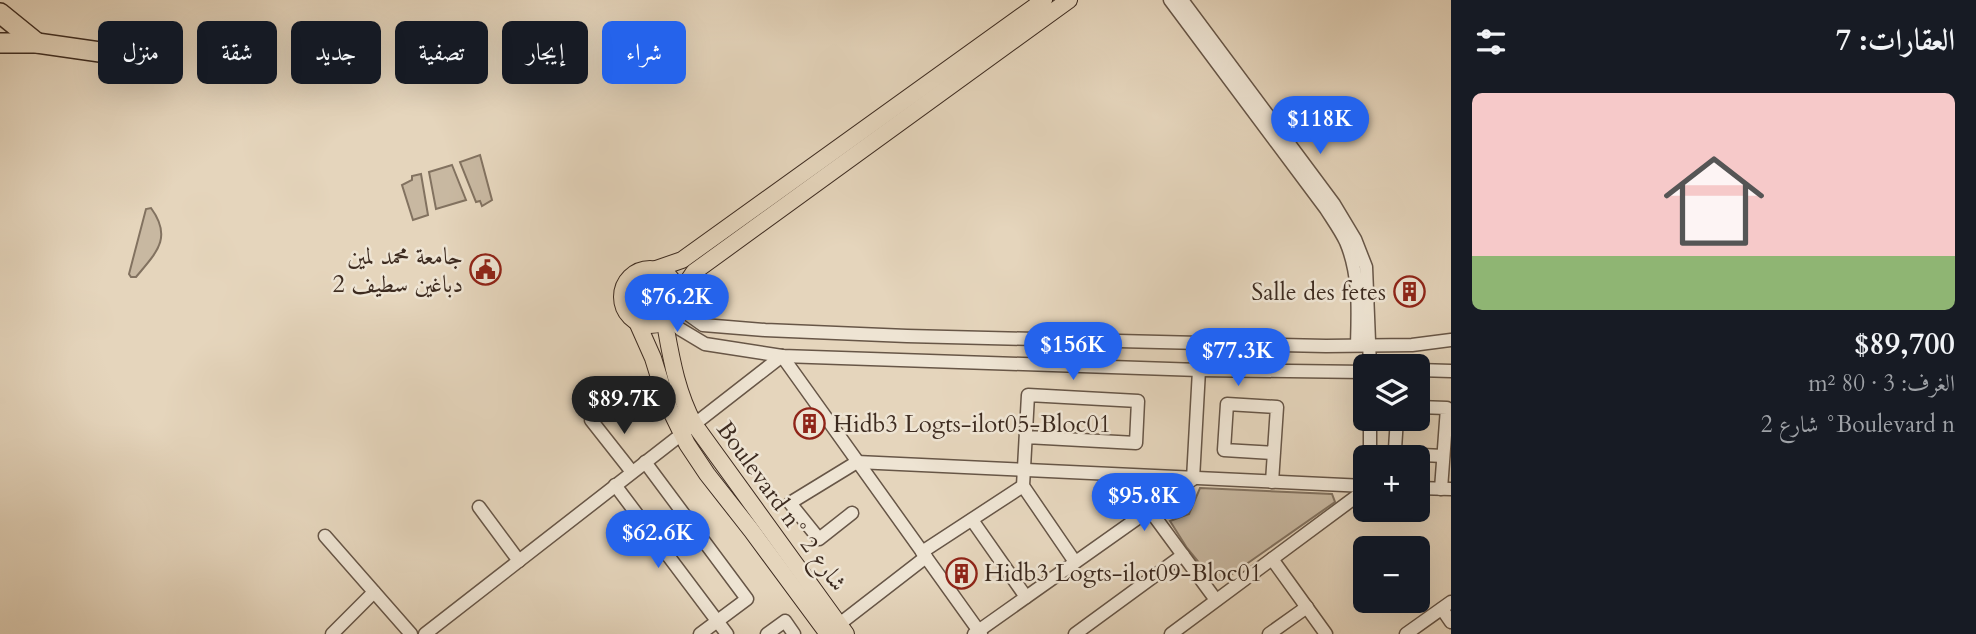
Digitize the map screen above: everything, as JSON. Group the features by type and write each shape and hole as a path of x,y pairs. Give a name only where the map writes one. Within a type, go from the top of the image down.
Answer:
{"highway":[{"path":"0,13 37,43"},
{"path":"5,44 37,43 98,52"}],"main road":[{"path":"1044,0 682,260 632,274 622,290 624,309 637,322 646,325 665,320 694,272 1069,0"},
{"path":"656,269 671,278 678,298"},
{"name":"Boulevard n° شارع 2","path":"665,320 688,429"},
{"name":"Boulevard n° شارع 2","path":"637,322 707,474 835,631"}],"street":[{"path":"1170,0 1326,209 1346,242 1355,271 1366,354"},
{"path":"1182,0 1335,204 1356,239 1366,267 1363,346"},
{"path":"678,298 689,315 703,325 765,330 1363,346 1451,340"},
{"path":"665,320 705,344 782,356 1199,370 1353,372"},
{"path":"425,634 782,356"},
{"path":"782,356 978,633 1193,480"},
{"path":"1430,370 1451,369"},
{"path":"1193,480 1199,370"},
{"path":"1026,437 1136,443 1138,401 1028,395 1023,486 1075,562"},
{"path":"1272,482 1274,453 1277,407 1227,404 1224,450 1274,453"},
{"path":"1430,407 1447,408 1443,456 1446,489"},
{"path":"591,420 632,472"},
{"path":"1396,431 1395,449 1402,454 1443,456"},
{"path":"645,462 747,599 700,634"},
{"path":"852,513 819,539 790,503 857,462 1353,487"},
{"path":"615,485 727,634"},
{"path":"835,631 924,555 1023,486"},
{"path":"1171,634 1353,497"},
{"path":"479,508 519,561"},
{"path":"1149,509 1216,600"},
{"path":"972,520 1026,597"},
{"path":"325,536 411,634"},
{"path":"1075,634 1183,555"},
{"path":"1272,559 1326,634"},
{"path":"332,634 374,592"},
{"path":"1406,634 1446,606 1451,622"},
{"path":"1269,634 1307,607"},
{"path":"768,634 785,621 794,634"}],"shaded area":[{"path":"480,155 492,200 482,206 480,201 476,202 460,162"},
{"path":"452,165 466,200 436,209 429,172"},
{"path":"421,174 428,215 413,220 402,185 412,180 412,176"},
{"path":"151,208 161,228 159,245 136,277 131,277 129,274 146,209"},
{"path":"1200,488 1332,494 1335,502 1225,579 1213,580 1187,548 1170,521 1189,514"}],"place":[{"name":"جامعة محمد لمين دباغين سطيف 2","path":"486,270"},
{"name":"Salle des fetes","path":"1409,292"},
{"name":"Hidb3 Logts-ilot05-Bloc01","path":"810,424"},
{"name":"Hidb3 Logts-ilot09-Bloc01","path":"961,573"}]}
